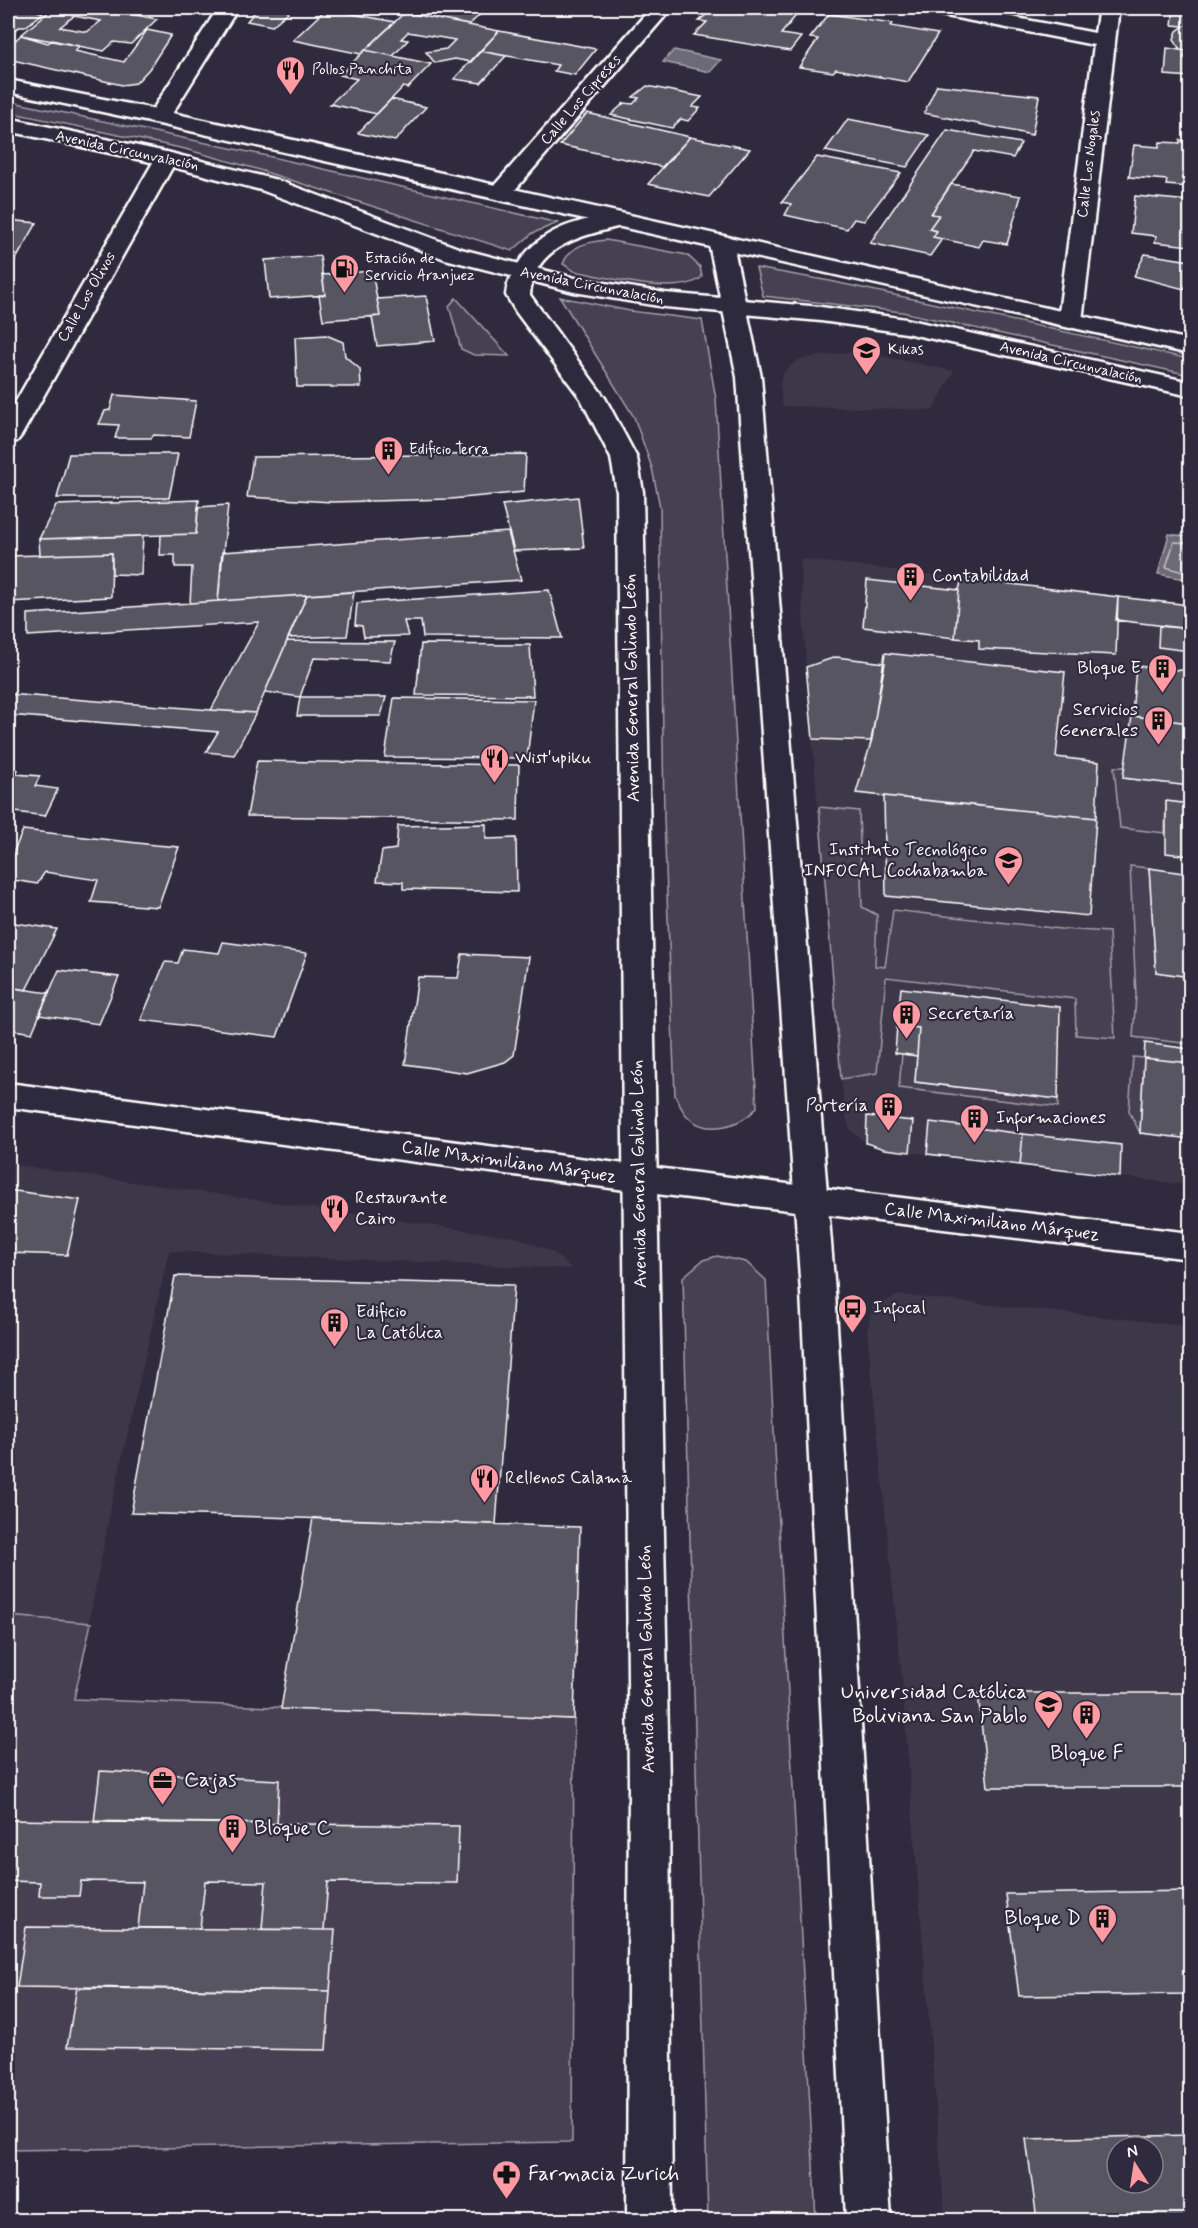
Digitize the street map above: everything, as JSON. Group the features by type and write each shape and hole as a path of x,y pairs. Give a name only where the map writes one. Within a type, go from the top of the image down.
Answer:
{"main road":[{"path":"159,117 228,8"},
{"name":"Calle Los Cipreses","path":"500,193 662,8"},
{"path":"936,8 1104,41"},
{"name":"Calle Los Nogales","path":"1070,321 1109,8"},
{"path":"8,86 159,117 1191,347"},
{"name":"Avenida Circunvalación","path":"8,125 166,159 269,185 453,254 523,273 631,294 735,308 821,314 906,326 1191,389"},
{"name":"Calle Los Olivos","path":"8,436 166,159"},
{"path":"523,273 545,244 558,236 617,220"},
{"path":"722,244 749,377 818,1303 869,2220"},
{"name":"Avenida General Galindo León","path":"523,273 518,295 524,308 593,398 624,458 630,492 649,1785 650,2220"},
{"name":"Calle Maximiliano Márquez","path":"8,1095 639,1179 1191,1246"}],"shaded area":[{"path":"8,101 263,155 558,223 533,233 512,251 253,168 185,149 8,112"},
{"path":"606,240 687,255 700,267 702,277 691,283 659,286 574,271 563,264 570,253 580,246"},
{"path":"756,268 830,281 1190,359 1190,375 902,312 763,296"},
{"path":"560,297 630,311 702,320 716,399 757,1107 751,1114 734,1124 714,1127 696,1123 682,1110 675,1096 664,819 660,507 652,468 634,417"},
{"path":"456,298 509,356 474,355 461,349 449,306"},
{"name":"Kikas","path":"857,351 954,371 933,410 782,406 780,382 785,370 800,359"},
{"name":"Instituto Tecnológico INFOCAL Cochabamba","path":"800,559 1190,605 1190,1185 884,1149 866,1143 850,1130 845,1113 841,1079 806,667"},
{"path":"1114,767 1124,767 1123,778 1190,786 1190,804 1166,801 1165,833 1120,828"},
{"path":"819,807 859,811 862,907 877,915 875,966 885,967 893,910 1061,929 1109,932 1115,1038 1076,1035 1075,999 886,977 877,1073 841,1079"},
{"path":"1130,866 1149,868 1156,972 1190,977 1190,1044 1133,1037 1136,996"},
{"path":"902,1054 917,1056 915,1082 1058,1099 1058,1107 899,1088"},
{"path":"1133,1057 1144,1058 1140,1133 1129,1111"},
{"path":"8,1164 520,1238 554,1253 572,1269 169,1251 111,1507 74,1699 574,1719 572,2142 8,2150"},
{"path":"717,1256 746,1262 766,1280 816,2220 708,2220 683,1277 703,1260"},
{"name":"Universidad Católica Boliviana San Pablo","path":"899,1295 1190,1326 1190,2220 945,2220 901,1670 867,1330 872,1308"},
{"path":"8,1616 91,1623 74,1699 574,1719 572,2142 8,2150"}],"water":[{"path":"674,50 721,60 710,72 663,62"},
{"path":"1169,534 1190,537 1190,580 1158,574"}],"building":[{"path":"8,8 40,8 37,11 43,13 25,27 19,27 8,36"},
{"path":"53,8 112,8 118,9 115,11 157,19 131,44 114,42 104,51 21,35"},
{"path":"258,8 293,8 272,26 247,21"},
{"path":"444,8 487,8 469,25 432,18"},
{"path":"714,8 802,8 781,34 801,37 790,51 694,35 707,22 699,21"},
{"path":"1174,8 1190,8 1190,58 1184,58 1186,51 1180,50 1174,39 1177,31 1184,26 1172,25"},
{"path":"326,9 395,22 361,54 293,40"},
{"path":"405,12 499,31 471,62 455,59 435,63 426,52 446,49 455,40 408,32 401,39 408,40 393,56 365,50"},
{"path":"829,14 893,23 891,26 938,34 908,82 836,69 833,72 799,67 818,39 810,38"},
{"path":"74,16 101,21 87,32 60,27"},
{"path":"147,30 171,35 149,69 136,83 122,85 8,59 8,47 21,35 48,43 52,40 79,46 75,51 124,62"},
{"path":"499,31 596,49 575,75 554,71 558,65 480,51"},
{"path":"1167,48 1186,51 1184,58 1190,58 1190,77 1165,75"},
{"path":"365,50 431,64 408,88 403,87 377,114 330,104 357,79 340,75"},
{"path":"480,51 506,56 481,83 454,79"},
{"path":"937,85 1039,96 1032,135 924,113"},
{"path":"647,86 702,97 692,107 700,108 688,121 681,119 672,128 611,115 624,103 633,104 639,98 633,97"},
{"path":"391,99 426,107 395,141 358,133"},
{"path":"587,113 690,137 662,167 560,145"},
{"path":"848,119 929,135 907,167 825,151"},
{"path":"947,130 1021,143 1013,158 974,151 931,214 939,215 929,229 937,231 933,237 942,239 930,256 870,243"},
{"path":"690,137 750,149 709,197 648,184"},
{"path":"1180,140 1190,142 1190,187 1166,185 1167,180 1129,177 1134,145 1159,147 1160,142 1180,143"},
{"path":"817,157 901,173 864,221 854,219 847,229 785,215 791,204 782,202"},
{"path":"951,184 1021,196 1007,244 983,240 979,247 933,237 937,231 929,229 939,215 931,214"},
{"path":"1135,196 1190,201 1190,246 1155,242 1156,236 1131,233"},
{"path":"8,220 37,223 15,261 8,260"},
{"path":"1145,254 1190,261 1190,285 1187,284 1184,289 1134,276"},
{"path":"320,256 325,295 269,299 265,260"},
{"path":"372,271 380,316 323,320 319,295 325,295 322,275"},
{"path":"426,296 435,341 377,346 372,317 380,316 377,299"},
{"path":"326,335 343,342 345,356 360,369 361,387 297,387 295,337"},
{"path":"114,395 196,401 189,437 154,435 151,438 115,438 119,425 99,424 105,411 110,410"},
{"path":"69,454 178,454 169,498 57,498"},
{"name":"Edificio Terra","path":"526,454 524,492 451,499 332,502 247,497 253,457"},
{"path":"578,497 584,548 514,551 502,505"},
{"path":"199,500 196,534 39,539 56,505"},
{"path":"228,505 218,601 190,603 192,567 175,567 175,555 160,555 161,535 196,534 198,507"},
{"path":"508,532 521,580 218,601 222,552"},
{"path":"143,536 141,575 112,574 112,553 40,555 39,539"},
{"path":"112,553 111,597 8,602 8,556"},
{"path":"962,578 1118,597 1116,655 979,649 979,640 955,638"},
{"name":"Contabilidad","path":"867,580 959,590 955,638 863,627"},
{"path":"549,590 562,638 423,637 421,621 404,621 408,636 364,637 362,626 355,625 357,603"},
{"path":"354,592 347,636 288,638 307,595"},
{"path":"307,595 256,713 211,710 259,622 28,636 28,614"},
{"path":"1118,597 1190,605 1190,629 1116,620"},
{"path":"1159,626 1190,629 1190,651 1158,647"},
{"path":"287,641 395,642 390,661 314,658 300,697 265,692"},
{"path":"421,644 530,645 533,696 416,695"},
{"path":"885,653 1065,672 1056,757 1099,762 1096,818 856,793 872,739"},
{"path":"836,657 885,663 871,741 813,739 806,667"},
{"name":"Bloque E","path":"1136,666 1190,671 1190,723 1132,716"},
{"path":"8,694 256,713 234,755 206,752 218,732 8,715"},
{"path":"300,697 386,697 381,716 297,716"},
{"path":"394,698 534,700 527,758 385,757"},
{"name":"Servicios Generales","path":"1132,716 1190,723 1190,786 1123,778"},
{"path":"257,761 519,765 518,820 247,816"},
{"path":"8,769 18,770 16,774 40,776 35,786 58,789 45,816 8,811"},
{"path":"884,796 1096,818 1089,916 886,896"},
{"path":"1166,801 1190,804 1190,856 1166,853"},
{"path":"486,824 486,839 516,838 517,892 403,889 403,882 377,881 382,851 396,849 398,826"},
{"path":"23,830 179,847 158,907 91,902 98,880 45,872 37,884 8,879 8,865"},
{"path":"1149,868 1190,874 1190,977 1156,972"},
{"path":"8,922 57,929 26,990 8,987"},
{"path":"223,942 307,953 277,1037 141,1020 165,962 178,963 183,949 219,953"},
{"path":"462,954 529,957 514,1055 505,1062 467,1073 405,1064 418,977 458,978"},
{"path":"59,970 119,977 99,1024 39,1015"},
{"path":"8,987 49,993 32,1033 8,1029"},
{"path":"901,988 1060,1007 1058,1099 915,1082 919,1028 897,1026"},
{"name":"Secretaría","path":"897,1026 919,1028 917,1056 895,1053"},
{"path":"1145,1043 1190,1049 1190,1063 1144,1058"},
{"path":"1144,1058 1190,1063 1190,1139 1140,1133"},
{"name":"Portería","path":"867,1116 913,1121 910,1152 884,1149 866,1143"},
{"name":"Informaciones","path":"930,1122 1023,1134 1020,1165 927,1154"},
{"path":"1023,1134 1121,1145 1120,1177 1020,1165"},
{"path":"8,1190 80,1200 67,1255 8,1253"},
{"name":"Edificio La Católica","path":"175,1276 514,1285 496,1524 131,1513"},
{"path":"313,1518 580,1527 574,1719 281,1709"},
{"name":"Bloque F","path":"978,1693 1190,1693 1190,1787 988,1787"},
{"path":"100,1771 279,1780 277,1824 94,1822"},
{"name":"Bloque C","path":"8,1820 459,1826 457,1883 328,1882 324,1930 262,1929 266,1882 205,1881 200,1928 138,1928 143,1882 81,1881 79,1896 39,1896 40,1882 8,1881"},
{"name":"Bloque D","path":"1190,1891 1190,1994 1019,1996 1006,1894"},
{"path":"26,1927 335,1930 330,1991 17,1987"},
{"path":"77,1987 330,1991 326,2050 67,2047"},
{"path":"1190,2135 1190,2220 1037,2220 1026,2139 1105,2137 1105,2195 1165,2195 1165,2136"}],"place":[{"name":"Pollos Panchita","path":"291,96"},
{"name":"Estación de Servicio Aranjuez","path":"344,294"},
{"name":"Kikas","path":"867,376"},
{"name":"Edificio Terra","path":"388,476"},
{"name":"Contabilidad","path":"911,602"},
{"name":"Bloque E","path":"1162,694"},
{"name":"Servicios Generales","path":"1159,746"},
{"name":"Wist'upiku","path":"494,784"},
{"name":"Instituto Tecnológico INFOCAL Cochabamba","path":"1008,886"},
{"name":"Secretaría","path":"907,1040"},
{"name":"Portería","path":"889,1132"},
{"name":"Informaciones","path":"975,1144"},
{"name":"Restaurante Cairo","path":"334,1234"},
{"name":"Infocal","path":"852,1334"},
{"name":"Edificio La Católica","path":"335,1348"},
{"name":"Rellenos Calama","path":"484,1504"},
{"name":"Universidad Católica Boliviana San Pablo","path":"1048,1730"},
{"name":"Bloque F","path":"1087,1740"},
{"name":"Cajas","path":"163,1806"},
{"name":"Bloque C","path":"233,1854"},
{"name":"Bloque D","path":"1102,1944"},
{"name":"Farmacia Zurich","path":"507,2200"}]}
